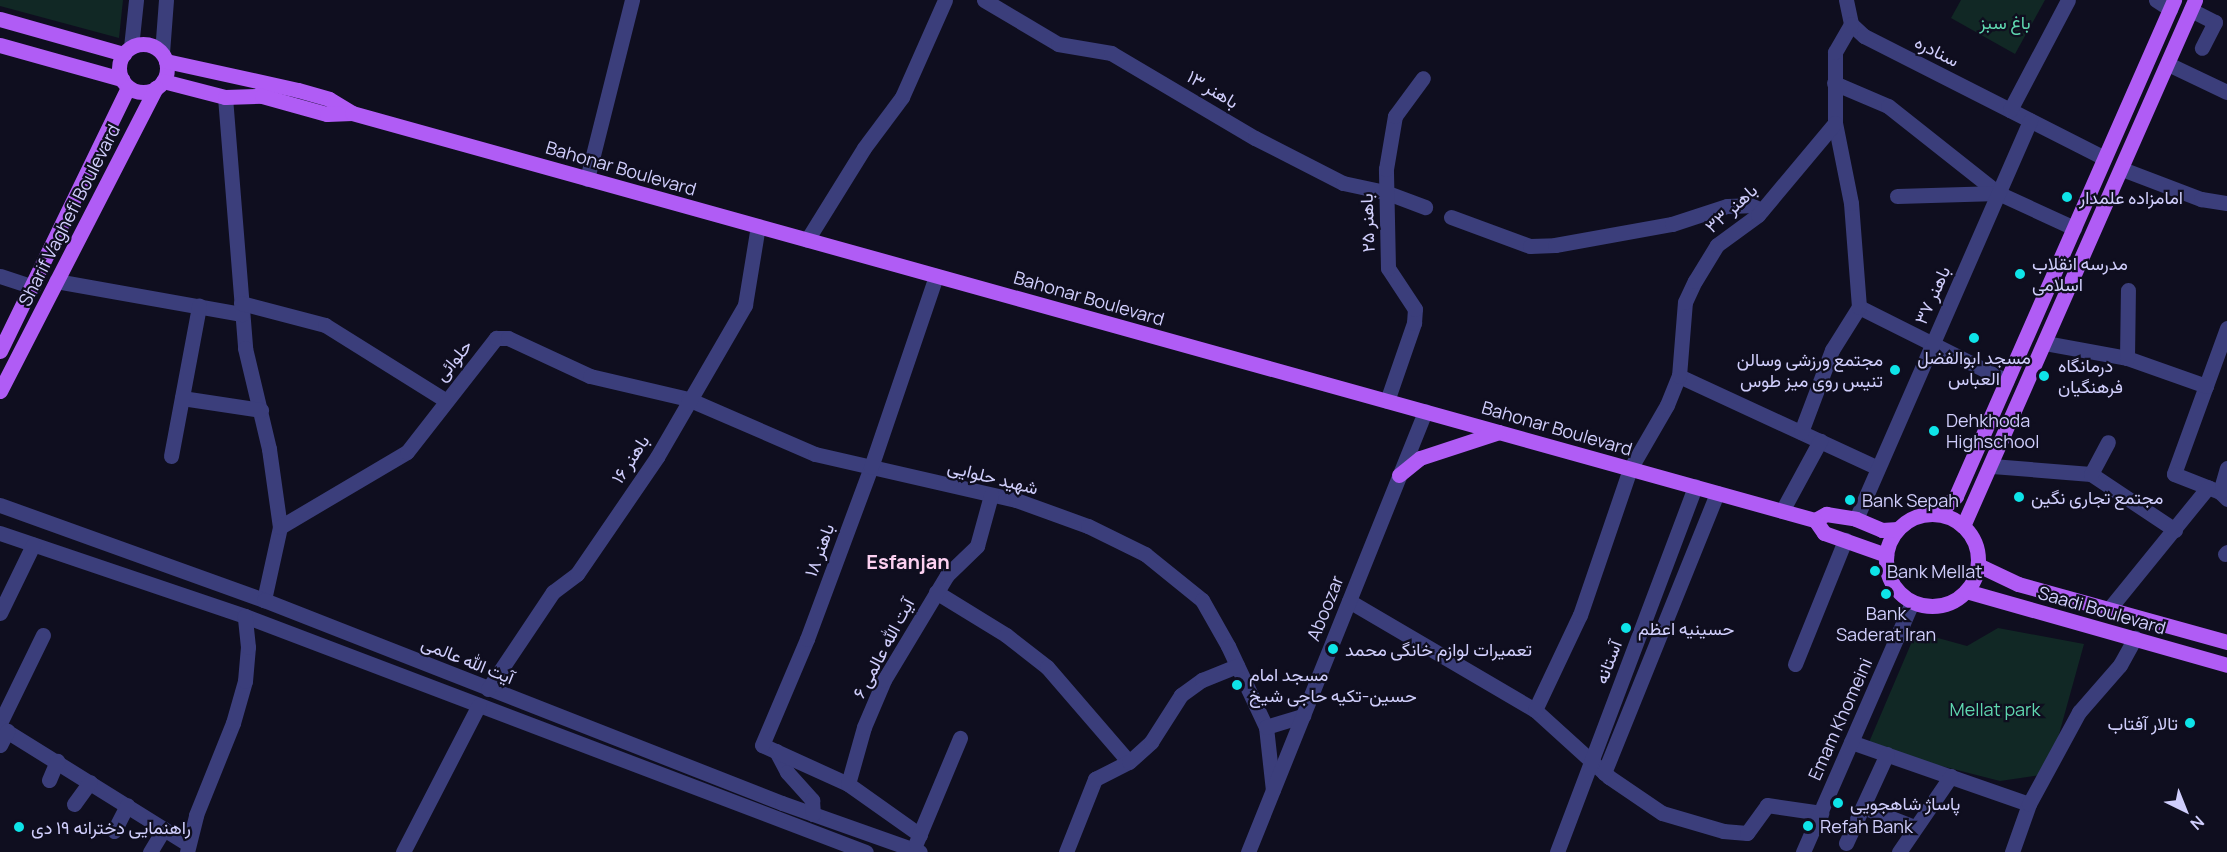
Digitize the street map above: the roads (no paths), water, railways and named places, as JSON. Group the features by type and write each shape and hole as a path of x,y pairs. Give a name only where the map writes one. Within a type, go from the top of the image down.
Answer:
{"main road":[{"path":"1937,514 1956,496 2172,4"},
{"path":"1963,526 1992,466 2193,5"},
{"path":"0,19 127,51"},
{"path":"0,45 125,83 146,92 159,85 164,57 142,44 127,51 120,62 125,83"},
{"name":"Bahonar Boulevard","path":"164,57 298,90 329,99 352,113 1815,520"},
{"name":"Sharif Vaghefi Boulevard","path":"0,351 33,287 125,83"},
{"name":"Bahonar Boulevard","path":"159,85 225,97 262,96 327,114 352,113"},
{"name":"Sharif Vaghefi Boulevard","path":"0,391 159,85"},
{"path":"2104,158 2122,169"},
{"path":"1399,475 1420,458 1499,432"},
{"path":"1956,496 1975,504"},
{"path":"1886,555 1824,533 1815,520 1826,514 1856,519 1882,530 1898,529 1916,517 1937,514 1963,526 1972,537 1978,566 1966,591 1941,606 1912,602 1891,583 1886,555 1898,529"},
{"name":"Saadi Boulevard","path":"1978,566 2018,584 2227,642"},
{"name":"Saadi Boulevard","path":"1966,591 2227,665"},
{"path":"2072,621 2068,612 2077,600"}],"street":[{"path":"127,51 136,0"},
{"path":"164,57 166,0"},
{"path":"587,178 632,0"},
{"path":"807,240 864,148 902,97 915,74 926,36 945,0"},
{"name":"باهنر ۱۳","path":"984,0 1058,44 1120,58 1255,138 1343,183 1385,192 1425,207"},
{"path":"1801,432 1832,350 1859,307 1851,203 1835,123 1835,52 1851,24 1846,0"},
{"path":"2010,110 2068,0"},
{"path":"2157,0 2172,4"},
{"path":"2193,5 2215,22 2202,48"},
{"name":"سنادره","path":"1851,24 1864,36 2104,158"},
{"path":"2168,64 2227,92"},
{"name":"باهنر ۲۵","path":"1387,401 1414,323 1415,309 1388,268 1385,192 1395,116 1423,78"},
{"path":"1834,83 1888,106 1998,193 2074,228"},
{"path":"225,97 245,348 261,410 280,527 264,600"},
{"name":"باهنر ۳۷","path":"1856,519 1876,467 2031,120"},
{"name":"باهنر ۳۳","path":"1535,710 1580,615 1630,469 1667,405 1678,376 1685,302 1695,281 1717,245 1762,210 1835,123"},
{"path":"2122,169 2201,198 2227,203"},
{"path":"1897,196 1998,193"},
{"path":"1451,218 1509,241 1554,245 1672,224 1727,206 1750,205 1762,210"},
{"name":"باهنر ۱۶","path":"488,689 553,592 577,574 657,457 688,399 745,305 758,226"},
{"path":"0,276 33,287"},
{"name":"باهنر ۱۸","path":"776,751 762,745 807,639 871,467 936,276"},
{"path":"56,280 199,306 242,309 325,325 445,400"},
{"path":"2127,358 2128,290"},
{"path":"171,456 199,306"},
{"path":"1859,307 2007,381"},
{"path":"2218,493 2174,474 2227,328"},
{"name":"حلوائی","path":"280,527 407,452 445,400 496,338 508,338 590,376 688,399"},
{"path":"2045,343 2127,358 2206,386"},
{"path":"1678,376 1876,467"},
{"path":"182,398 261,410"},
{"name":"شهید حلوایی","path":"688,399 806,450 991,495 1088,526 1145,554 1202,600 1266,727 1273,790"},
{"name":"Aboozar","path":"1248,852 1425,411"},
{"path":"1782,511 1820,441"},
{"path":"2091,474 2108,442"},
{"path":"1992,466 2091,474 2175,530"},
{"path":"2109,609 2175,530 2218,493 2227,468"},
{"name":"آستانه","path":"1557,852 1695,486"},
{"name":"آستانه","path":"1604,773 1717,493"},
{"name":"آیت الله عالمی ۶","path":"848,784 864,727 884,680 936,592 958,560 977,546 991,495"},
{"name":"آیت الله عالمی","path":"0,505 264,600 782,803 917,851"},
{"name":"آیت الله عالمی","path":"0,533 245,616 776,820 866,852"},
{"path":"1795,664 1845,540"},
{"path":"0,613 33,545"},
{"path":"936,592 1006,635 1047,667 1129,762"},
{"path":"1349,601 1535,710 1604,773 1662,813 1723,831 1748,833 1767,805 1821,813"},
{"name":"Emam Khomeini","path":"1803,852 1912,602"},
{"path":"2,727 164,829 187,848 245,681 248,647 245,616"},
{"path":"0,745 2,727 43,635"},
{"path":"2012,852 2029,804 2079,712 2097,686 2120,665 2135,638"},
{"path":"1066,852 1095,779 1129,762 1151,742 1181,695 1202,680 1237,666"},
{"path":"403,852 480,705"},
{"path":"1266,727 1303,716"},
{"path":"917,851 920,835 960,738"},
{"path":"1851,742 2029,804"},
{"path":"776,751 848,784 920,835"},
{"path":"776,751 787,772 812,800 813,814"},
{"path":"1846,843 1887,754"},
{"path":"49,780 57,761"},
{"path":"1899,852 1951,776"},
{"path":"74,804 90,782"},
{"path":"776,820 782,803"},
{"path":"114,831 127,805"},
{"path":"1863,807 1914,827"},
{"path":"150,852 164,829"}],"place":[{"name":"امامزاده علمدار","path":"2067,197"},
{"name":"مدرسه انقلاب اسلامی","path":"2020,274"},
{"name":"مسجد ابوالفضل العباس","path":"1974,338"},
{"name":"مجتمع ورزشی وسالن تنیس روی میز طوس","path":"1895,370"},
{"name":"درمانگاه فرهنگیان","path":"2044,376"},
{"name":"Dehkhoda Highschool","path":"1934,431"},
{"name":"مجتمع تجاری نگین","path":"2019,497"},
{"name":"Bank Sepah","path":"1850,500"},
{"name":"Bank Mellat","path":"1875,571"},
{"name":"Bank Saderat Iran","path":"1886,594"},
{"name":"حسینیه اعظم","path":"1626,628"},
{"name":"تعمیرات لوازم خانگی محمد","path":"1333,649"},
{"name":"مسجد امام حسین-تکیه حاجی شیخ","path":"1237,685"},
{"name":"تالار آفتاب","path":"2190,723"},
{"name":"پاساژ شاهجویی","path":"1838,803"},
{"name":"Refah Bank","path":"1808,826"},
{"name":"راهنمایی دخترانه ۱۹ دی","path":"19,827"}],"district":[{"name":"Esfanjan","path":"908,561"}],"park label":[{"name":"باغ سبز","path":"2005,22"},
{"name":"Mellat park","path":"1995,709"}]}
